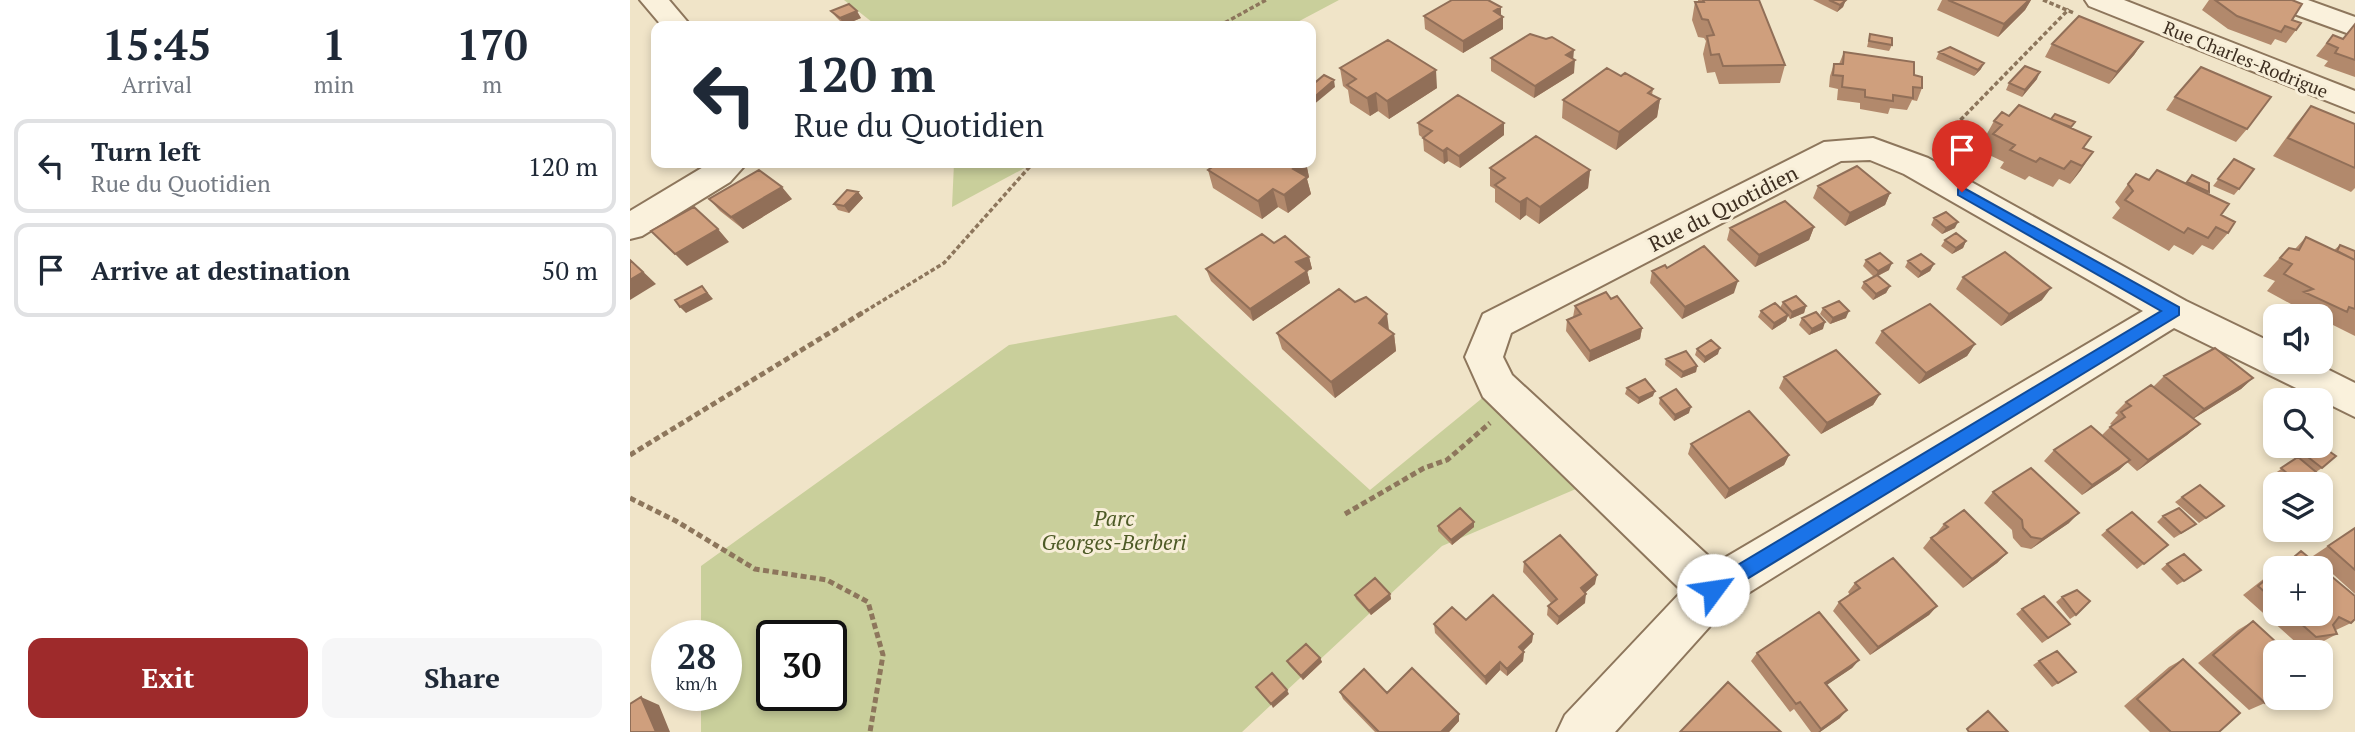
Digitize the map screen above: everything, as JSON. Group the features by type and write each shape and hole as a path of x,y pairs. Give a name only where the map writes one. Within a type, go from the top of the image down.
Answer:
{"street":[{"path":"654,0 673,21"},
{"path":"2282,0 2355,27"},
{"name":"Rue Charles-Rodrigue","path":"2086,3 2355,102"},
{"name":"Rue du Quotidien","path":"1713,590 1497,386 1484,358 1496,324 1835,150 1874,149 1916,166 2174,311 2263,356"},
{"path":"630,227 725,168"},
{"path":"1582,732 1713,590 2174,311"},
{"name":"Rue du Quotidien","path":"2300,374 2355,401"}],"path":[{"path":"1228,21 1266,0"},
{"path":"1916,166 2086,3"},
{"path":"630,455 944,263 1029,168"},
{"path":"1345,514 1424,468 1447,460 1482,433 1510,399"},
{"path":"630,498 676,521 755,569 827,580 868,602 883,655 870,732"}],"green space":[{"path":"844,0 1339,0 1299,21 871,21"},
{"path":"954,168 1025,168 952,207"},
{"name":"Parc Georges-Berberi","path":"1176,315 1370,490 1497,386 1597,480 1442,546 1242,732 701,732 701,711 742,711 742,620 701,620 701,566 1009,345"}],"building":[{"path":"1452,0 1488,0 1501,7 1494,11 1503,17 1463,41 1424,16"},
{"path":"1703,0 1759,0 1785,65 1723,66 1719,54 1711,55 1707,36 1714,35 1708,20 1702,19 1695,2 1704,2"},
{"path":"1829,0 1846,0 1840,5"},
{"path":"1948,0 2029,0 2004,24"},
{"path":"2215,0 2292,0 2302,4 2292,20 2301,23 2296,30 2285,26 2281,32 2237,16"},
{"path":"849,4 857,11 840,18 831,11"},
{"path":"2079,16 2143,42 2117,72 2052,44"},
{"path":"2355,24 2355,60 2335,53 2338,48 2327,43 2333,35 2343,39"},
{"path":"1530,34 1546,39 1552,37 1574,50 1566,55 1575,60 1535,86 1491,58"},
{"path":"1870,34 1892,38 1892,45 1869,41"},
{"path":"1388,40 1436,70 1387,101 1376,93 1367,98 1347,85 1356,79 1340,68"},
{"path":"1950,47 1984,63 1978,70 1939,52"},
{"path":"1844,52 1914,62 1914,75 1922,77 1922,88 1913,87 1913,98 1893,95 1893,101 1865,97 1865,90 1842,87 1843,76 1833,75 1834,64 1843,64"},
{"path":"2025,66 2040,72 2025,90 2009,83"},
{"path":"2201,67 2271,97 2247,129 2175,97"},
{"path":"1607,68 1621,76 1625,73 1653,89 1648,93 1660,99 1619,132 1563,100"},
{"path":"1324,75 1334,80 1316,96 1316,82"},
{"path":"1458,95 1504,123 1459,156 1447,148 1443,151 1423,138 1432,131 1418,123"},
{"path":"2019,105 2091,137 2083,148 2093,152 2082,166 2071,161 2064,169 2040,158 2036,162 2010,150 2015,145 1993,134 2002,125 1994,121 2002,112 2009,116"},
{"path":"2311,106 2355,124 2355,168 2288,138"},
{"path":"2055,114 2075,122 2071,127 2051,119"},
{"path":"1536,136 1590,170 1540,207 1527,198 1520,202 1495,185 1505,178 1490,168"},
{"path":"2234,159 2254,169 2239,189 2218,179"},
{"path":"1857,166 1890,193 1850,213 1818,186"},
{"path":"1294,168 1307,177 1284,195 1273,189 1258,201 1208,170"},
{"path":"759,170 782,187 731,217 709,199"},
{"path":"2157,170 2229,204 2221,215 2235,222 2228,233 2216,227 2208,238 2188,228 2184,233 2125,200 2133,191 2128,184 2136,174 2149,180"},
{"path":"2192,175 2209,183 2209,192 2187,182"},
{"path":"847,190 858,192 844,206 834,204"},
{"path":"1785,201 1814,227 1759,255 1730,228"},
{"path":"694,207 718,229 675,254 651,231"},
{"path":"1946,212 1958,222 1946,228 1934,218"},
{"path":"1956,233 1966,241 1956,248 1945,240"},
{"path":"1262,234 1274,243 1285,236 1309,257 1296,262 1307,271 1250,309 1206,269"},
{"path":"2306,237 2355,260 2355,309 2349,307 2347,312 2304,292 2313,289 2284,274 2292,264 2280,258 2289,248 2299,250"},
{"path":"2340,245 2355,251 2355,260 2337,251"},
{"path":"1704,246 1738,281 1685,307 1652,271 1665,265 1667,268"},
{"path":"2005,252 2051,288 2009,314 1963,277"},
{"path":"1880,253 1892,263 1878,271 1866,260"},
{"path":"1921,254 1934,264 1921,272 1908,261"},
{"path":"630,260 643,272 630,280"},
{"path":"1877,275 1890,286 1876,294 1864,282"},
{"path":"702,286 707,293 680,307 675,300"},
{"path":"1339,289 1355,302 1366,297 1387,314 1379,323 1394,334 1331,382 1277,333"},
{"path":"1606,292 1611,299 1617,296 1642,328 1590,351 1567,320 1581,314 1575,306"},
{"path":"1796,296 1806,306 1792,312 1783,302"},
{"path":"1839,301 1849,311 1833,318 1823,308"},
{"path":"1775,303 1788,315 1774,323 1761,311"},
{"path":"1930,304 1975,344 1926,373 1882,331"},
{"path":"1816,312 1825,322 1812,329 1802,318"},
{"path":"1711,340 1720,348 1705,357 1697,349"},
{"path":"2215,348 2253,378 2204,409 2164,376"},
{"path":"1836,350 1880,394 1827,423 1784,377"},
{"path":"1686,351 1697,366 1683,372 1666,359"},
{"path":"1645,379 1655,391 1639,398 1627,388"},
{"path":"2151,385 2200,424 2148,460 2110,427 2125,417 2121,412 2131,406 2126,402"},
{"path":"1676,389 1691,407 1675,415 1660,398"},
{"path":"1749,411 1789,455 1729,489 1691,444"},
{"path":"2091,426 2130,460 2092,485 2054,450"},
{"path":"2333,454 2336,456 2322,468 2309,458 2333,458"},
{"path":"2299,458 2316,472 2286,472 2281,468"},
{"path":"2031,468 2079,513 2042,539 2031,537 2023,528 2022,520 1993,492"},
{"path":"2200,485 2224,506 2206,518 2182,497"},
{"path":"1460,508 1474,522 1451,540 1438,526"},
{"path":"2179,508 2196,524 2181,533 2163,516"},
{"path":"1964,510 2007,553 1972,579 1931,538 1948,527 1944,524"},
{"path":"2132,512 2168,545 2144,564 2107,530"},
{"path":"2355,528 2355,570 2328,546"},
{"path":"1560,535 1597,575 1581,588 1586,594 1559,617 1548,606 1557,599 1524,562"},
{"path":"2184,554 2201,570 2184,581 2167,564"},
{"path":"1893,558 1937,606 1878,647 1839,602 1860,588 1855,583"},
{"path":"1375,578 1390,594 1369,611 1355,595"},
{"path":"2333,578 2355,596 2355,619 2351,623 2339,617 2333,625"},
{"path":"2077,590 2090,601 2076,615 2062,597"},
{"path":"1493,595 1533,634 1519,647 1524,652 1507,669 1500,662 1485,677 1434,624 1452,607 1466,620"},
{"path":"2044,596 2070,624 2048,638 2022,609"},
{"path":"1819,612 1859,660 1825,683 1847,710 1821,729 1800,702 1796,704 1757,653"},
{"path":"2253,621 2274,640 2263,640 2263,701 2213,655"},
{"path":"2333,625 2337,634 2316,637 2304,626"},
{"path":"1306,644 1320,658 1301,676 1287,661"},
{"path":"2057,651 2076,672 2058,683 2039,661"},
{"path":"2183,659 2240,713 2219,732 2171,732 2137,699"},
{"path":"1412,668 1459,714 1441,732 1379,732 1340,692 1364,669 1387,693"},
{"path":"1272,673 1287,690 1271,704 1256,687"},
{"path":"1728,682 1781,732 1680,732"},
{"path":"641,697 656,732 630,732 630,704"},
{"path":"1988,711 2008,732 1969,732 1967,729"}],"route":[{"path":"1713,590 2174,311 1962,192"}]}
